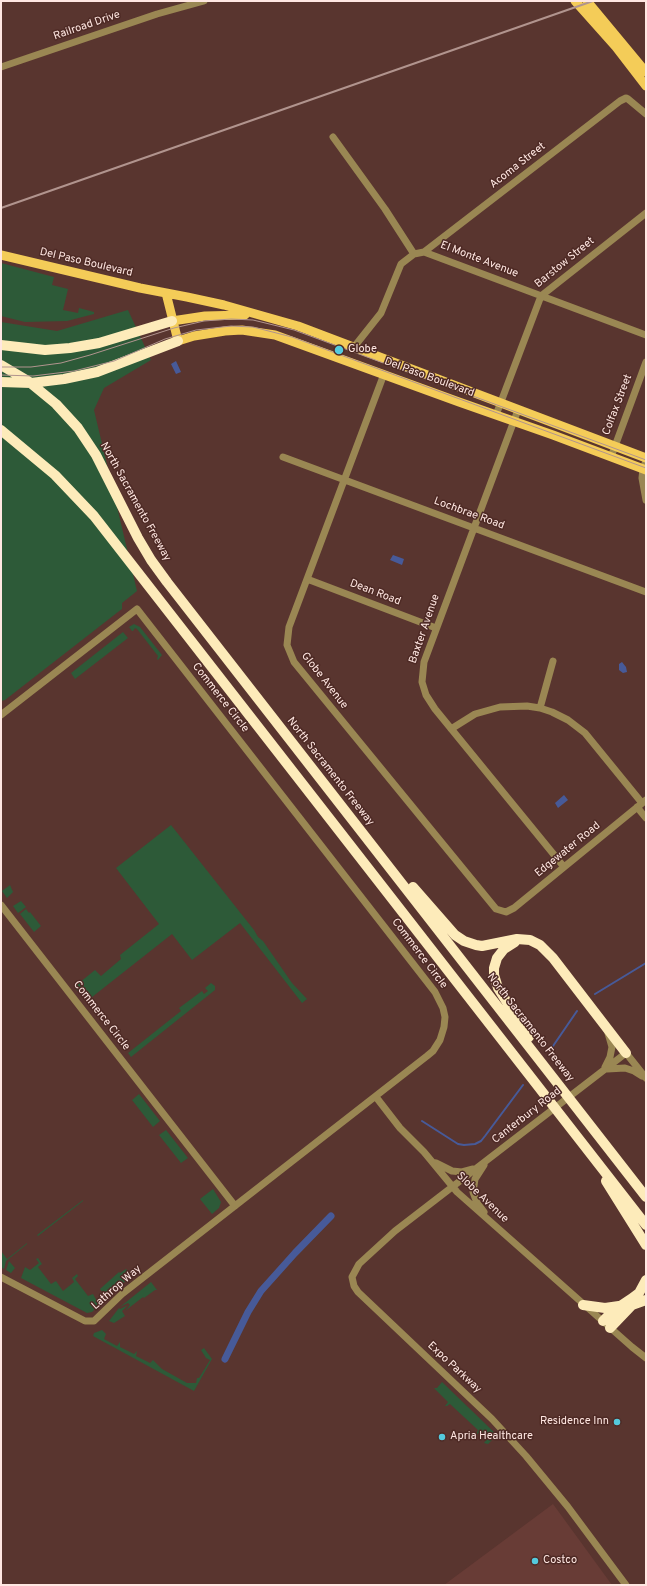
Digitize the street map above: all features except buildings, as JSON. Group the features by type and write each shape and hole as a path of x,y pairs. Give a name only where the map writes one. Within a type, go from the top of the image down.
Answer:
{"highway":[{"path":"1,345 46,350 70,348 100,343 172,321"},
{"path":"1,382 31,383 64,379 97,372 178,340"},
{"name":"North Sacramento Freeway","path":"2,365 28,381 56,404 78,428 96,455 138,538 151,560 646,1197"},
{"path":"1,430 55,475 94,516 568,1122 646,1225"},
{"path":"351,819 459,938 470,944 482,946 511,939 523,939 536,942 548,952 626,1052"},
{"path":"523,939 509,945 500,953 495,963 494,975 498,988 555,1080"},
{"path":"568,1122 646,1245"},
{"path":"606,1325 613,1311 632,1300 639,1293 646,1280"},
{"path":"606,1325 632,1306 646,1300"},
{"path":"583,1305 605,1308 623,1305"}],"main road":[{"path":"575,1 616,47 646,86"},
{"path":"587,1 646,72"},
{"name":"Del Paso Boulevard","path":"1,255 166,293 187,296 298,326 646,458"},
{"path":"166,293 178,340"},
{"path":"172,321 219,315 260,316"},
{"name":"Del Paso Boulevard","path":"178,340 226,331 242,330 260,332 291,340 496,416 645,467"}],"street":[{"name":"Railroad Drive","path":"1,67 157,14 204,1"},
{"name":"Acoma Street","path":"424,252 620,101 626,98 646,114"},
{"path":"333,137 385,209 414,254 401,264 380,313 354,347"},
{"name":"Barstow Street","path":"496,416 540,296 646,213"},
{"name":"El Monte Avenue","path":"414,254 424,252 646,335"},
{"name":"Colfax Street","path":"611,456 646,362"},
{"name":"Globe Avenue","path":"384,374 288,632 287,645 294,662 487,900 496,910 501,911"},
{"name":"Baxter Avenue","path":"518,410 436,628 424,662 422,682 426,695 430,701 564,867"},
{"name":"Lochbrae Road","path":"284,457 646,592"},
{"path":"645,467 642,478 646,500"},
{"name":"Dean Road","path":"307,579 436,628"},
{"name":"Commerce Circle","path":"1,715 137,610 440,999 443,1008 443,1034 437,1046 421,1062 235,1206 1,905"},
{"path":"540,708 553,661"},
{"path":"451,728 472,716 492,709 513,706 540,708 560,716 585,733 642,803 646,818"},
{"name":"Edgewater Road","path":"501,911 506,912 514,908 642,803"},
{"path":"603,1022 612,1047 610,1057 604,1069 625,1068 634,1071 646,1079"},
{"path":"626,1052 646,1079"},
{"name":"Canterbury Road","path":"453,1187 626,1052"},
{"name":"Slobe Avenue","path":"376,1097 400,1128 427,1155 453,1187 583,1305 646,1358"},
{"path":"427,1155 440,1165 452,1171 462,1172 475,1169"},
{"path":"489,1220 477,1203 473,1192 473,1184 478,1173 490,1158"},
{"name":"Expo Parkway","path":"453,1187 395,1231 359,1264 352,1276 354,1286 358,1292 487,1414 517,1446 554,1489 626,1585"},
{"name":"Lathrop Way","path":"1,1278 85,1321 94,1321 122,1294 235,1206"}],"shaded area":[{"path":"553,1504 612,1585 444,1585"}],"green space":[{"path":"1,263 54,277 52,285 68,289 63,310 78,313 79,308 94,312 94,314 67,321 25,322 1,316"},
{"path":"128,310 151,360 104,388 94,410 137,591 122,603 122,609 5,700 1,701 1,322 57,331"},
{"path":"134,624 140,627 162,655 158,660 158,656 137,629 135,628 132,631 129,627"},
{"path":"123,632 128,638 75,679 71,673"},
{"path":"171,825 258,937 263,941 292,983 307,999 302,1003 240,923 192,960 172,934 87,1001 74,987 95,970 101,976 121,959 120,955 159,924 116,868"},
{"path":"10,885 13,892 7,898 2,891"},
{"path":"21,901 26,907 18,913 13,906"},
{"path":"26,909 41,926 34,932 20,914"},
{"path":"211,983 215,986 215,990 131,1057 128,1053 181,1011 179,1008 202,991 204,994 208,991 205,988"},
{"path":"139,1094 160,1121 153,1127 132,1100"},
{"path":"166,1130 188,1158 181,1163 159,1135"},
{"path":"213,1189 221,1202 219,1208 212,1214 200,1199"},
{"path":"83,1200 38,1236 37,1235"},
{"path":"27,1243 6,1261 4,1269 1,1267 1,1251 7,1259"},
{"path":"38,1258 42,1264 38,1267 51,1284 56,1281 63,1291 74,1282 72,1278 77,1274 78,1276 75,1279 88,1296 93,1294 99,1305 92,1312 87,1313 21,1278 25,1267 30,1270 39,1263 36,1259"},
{"path":"9,1261 15,1268 11,1273 6,1270"},
{"path":"126,1269 132,1276 106,1297 100,1289 119,1272 120,1273"},
{"path":"151,1282 157,1290 144,1298 143,1297 125,1311 130,1305 128,1303 120,1307"},
{"path":"128,1305 122,1311 125,1316 114,1323 109,1321 119,1308 120,1309"},
{"path":"102,1330 106,1334 104,1339 117,1346 120,1342 120,1347 134,1354 137,1351 136,1356 150,1363 153,1360 162,1369 187,1383 196,1383 197,1378 199,1378 210,1360 206,1358 201,1350 204,1348 212,1359 194,1391 93,1336 94,1333"},
{"path":"442,1382 497,1435 488,1444 484,1443 487,1439 480,1432 476,1435 478,1430 450,1404 445,1406 448,1402 434,1388 437,1388"}],"water":[{"path":"176,361 181,372 176,374 171,364"},
{"path":"393,555 404,559 402,565 390,560"},
{"path":"622,662 626,667 627,672 623,673 619,670 619,664"},
{"path":"564,795 568,800 558,808 555,803"}],"waterway":[{"path":"595,994 646,963"},
{"path":"551,1049 577,1011"},
{"path":"422,1121 458,1144 475,1144 481,1141 523,1085"},
{"path":"225,1359 248,1312 261,1291 331,1216"}],"tram line":[{"path":"1,367 31,367 61,363 174,328 204,321 231,319 253,320 294,330 646,460"},
{"path":"1,375 33,376 74,371 114,361 165,339 196,330 231,326 253,327 292,337 646,468"}],"railway":[{"path":"1,208 593,1"}],"place":[{"name":"Globe","path":"339,350"},
{"name":"Residence Inn","path":"617,1422"},
{"name":"Apria Healthcare","path":"442,1437"},
{"name":"Costco","path":"535,1561"}]}
